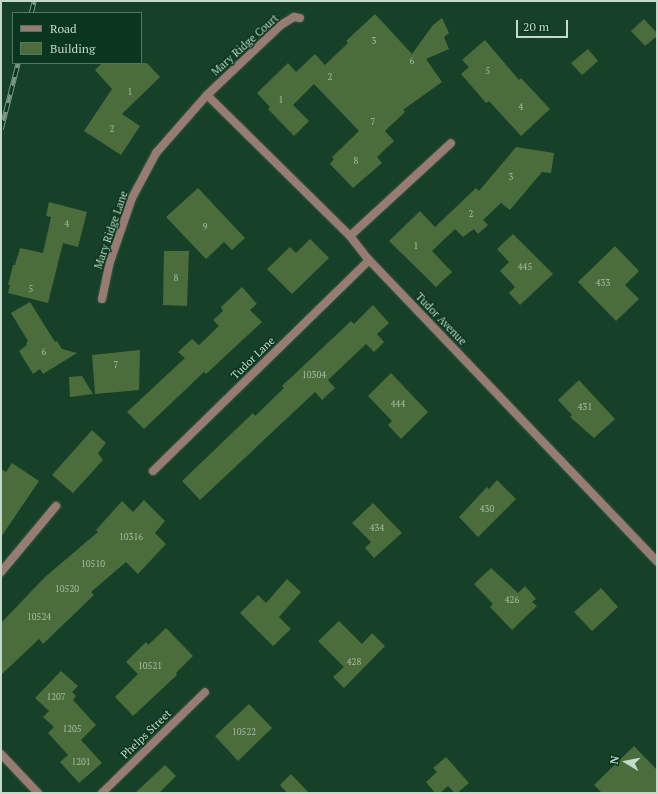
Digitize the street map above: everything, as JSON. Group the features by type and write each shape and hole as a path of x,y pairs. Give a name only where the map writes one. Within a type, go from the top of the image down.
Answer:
{"street":[{"name":"Mary Ridge Court","path":"207,95 281,25 294,18 300,18"},
{"name":"Tudor Avenue","path":"207,95 350,236 369,260 657,561"},
{"name":"Mary Ridge Lane","path":"102,299 110,262 132,198 156,152 207,95"},
{"path":"350,236 451,143"},
{"name":"Tudor Lane","path":"153,472 369,260"},
{"path":"1,572 56,506"},
{"name":"Phelps Street","path":"102,793 205,692"},
{"path":"1,754 38,793"}],"building":[{"path":"375,14 412,54 433,25 442,18 449,33 444,37 449,49 426,59 442,82 403,110 405,112 385,131 394,141 377,157 382,163 353,188 330,164 334,159 332,157 359,131 314,84 293,105 309,121 294,136 268,109 270,107 257,93 288,63 296,72 315,54 325,65 348,43 346,41"},
{"path":"644,19 657,33 657,36 645,46 631,31"},
{"path":"485,40 519,80 521,78 550,109 521,136 489,101 486,103 461,74 469,67 462,60"},
{"path":"588,49 598,61 582,75 571,63"},
{"path":"147,63 160,77 122,114 140,126 121,155 84,131 112,89 95,70 101,64"},
{"path":"516,147 554,153 551,173 542,172 510,210 501,203 483,220 488,225 478,234 474,229 463,237 455,229 432,251 452,272 436,287 389,241 420,211 435,227 476,188 479,191"},
{"path":"198,188 245,238 232,250 224,242 206,259 166,217"},
{"path":"49,202 87,212 78,247 63,243 48,303 8,293 10,285 8,285 13,265 15,265 20,248 43,253 51,217 46,216"},
{"path":"513,234 553,274 520,305 509,293 515,287 500,271 509,262 497,249"},
{"path":"310,239 329,258 292,294 267,269 290,247 296,253"},
{"path":"615,246 639,271 625,285 639,299 616,321 578,282"},
{"path":"164,251 189,251 187,306 163,305"},
{"path":"242,287 257,304 250,310 262,322 206,374 204,372 144,429 127,412 185,358 178,352 192,339 199,345 219,326 213,320 223,311 221,307"},
{"path":"30,302 55,342 57,341 62,349 77,353 43,374 40,369 33,374 19,351 27,345 26,343 28,341 11,313"},
{"path":"373,305 389,323 377,334 384,342 374,352 366,344 328,380 335,388 322,400 315,392 200,500 182,481 253,413 255,416 284,388 282,386 351,321 354,324"},
{"path":"140,350 139,390 95,394 92,355"},
{"path":"391,373 428,412 401,439 388,425 392,421 368,396"},
{"path":"82,376 93,394 70,397 69,377"},
{"path":"579,380 615,419 594,438 570,417 572,415 558,400"},
{"path":"92,430 106,443 98,453 103,460 73,493 52,475"},
{"path":"12,463 39,481 1,537 1,469 6,472"},
{"path":"497,480 516,499 478,537 459,517 487,487 489,489"},
{"path":"144,500 165,521 155,533 166,544 138,574 126,562 91,592 94,595 43,644 39,639 1,675 1,623 45,577 98,532 96,530 122,501 133,512"},
{"path":"373,503 402,533 374,558 365,548 371,542 352,523"},
{"path":"491,568 518,593 525,586 536,599 532,602 537,606 512,630 490,607 493,604 474,584"},
{"path":"287,579 301,592 279,617 291,629 273,646 240,613 258,595 266,603"},
{"path":"601,588 618,607 592,631 574,612"},
{"path":"339,621 362,644 372,633 385,646 344,688 333,677 344,667 318,641"},
{"path":"166,628 193,656 176,673 177,675 133,716 115,697 138,674 126,662 146,642 148,645"},
{"path":"61,671 78,686 72,692 76,696 73,700 96,725 81,740 102,763 79,783 60,762 68,755 48,733 54,727 43,717 49,711 35,698"},
{"path":"249,704 272,728 238,761 215,736"},
{"path":"634,746 657,770 657,793 602,793 594,785"},
{"path":"446,757 469,783 457,793 455,793 448,786 440,793 435,793 426,782 437,772 433,768"},
{"path":"165,765 176,776 159,793 135,793"},
{"path":"291,774 309,793 287,793 280,785"}],"railway":[{"path":"31,12 34,1"},
{"path":"1,129 18,64"}]}
